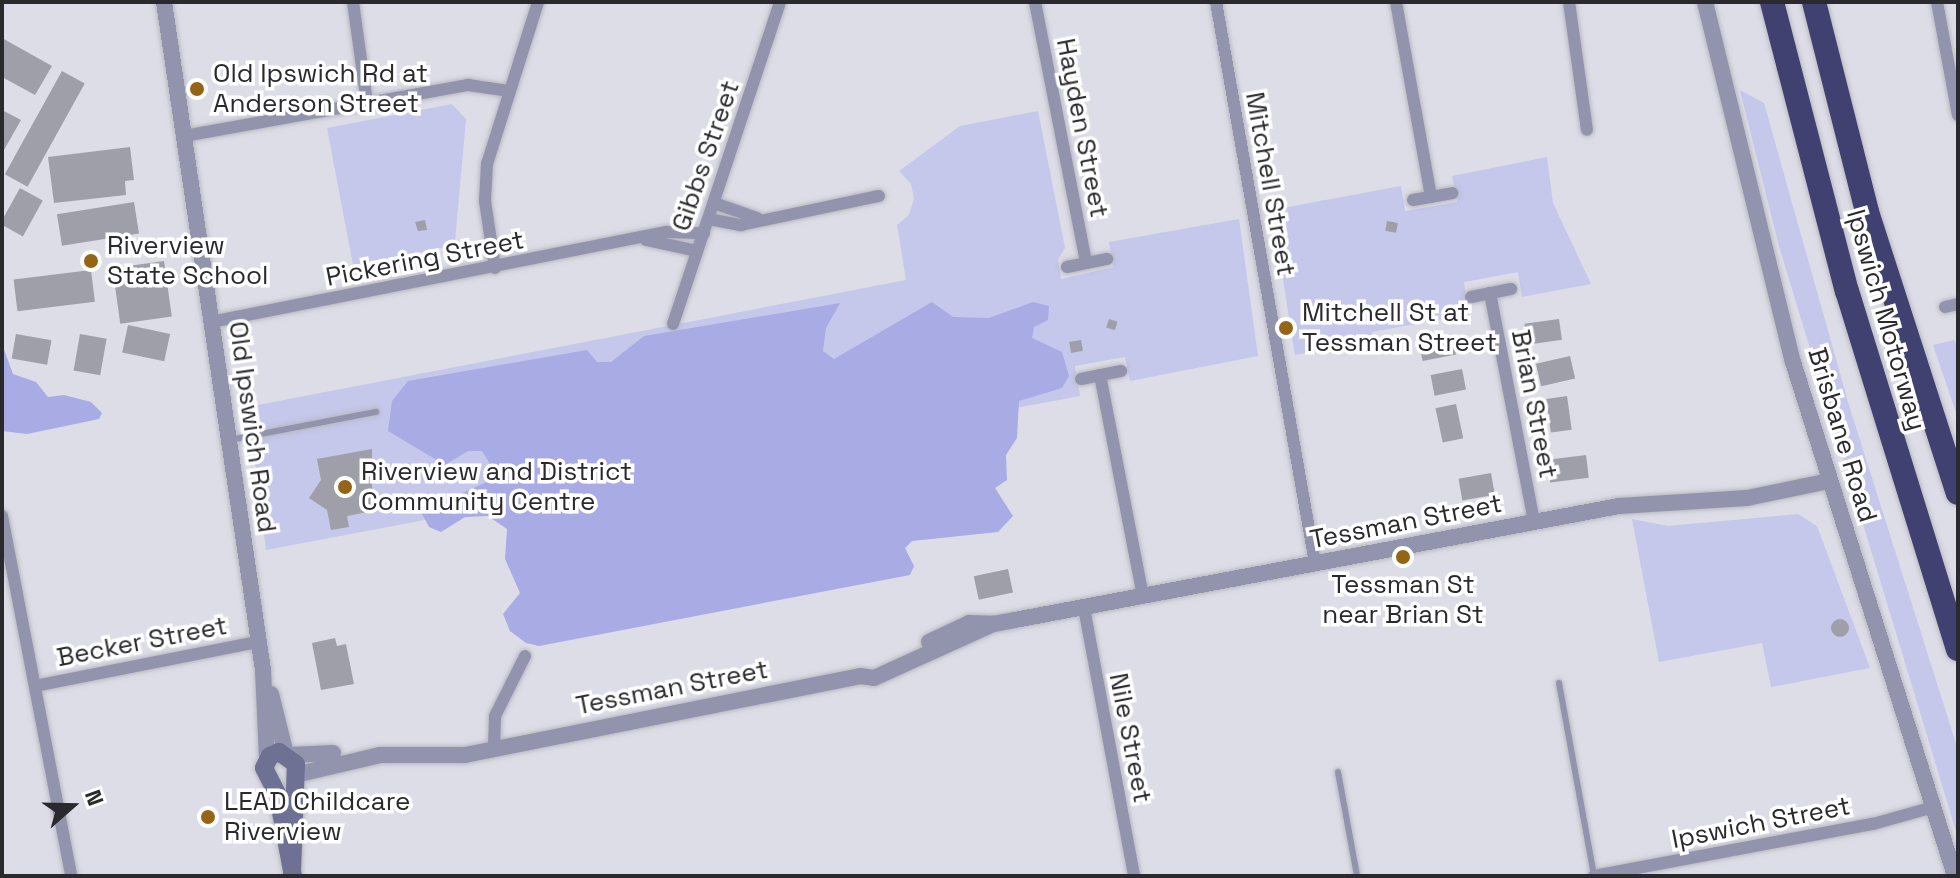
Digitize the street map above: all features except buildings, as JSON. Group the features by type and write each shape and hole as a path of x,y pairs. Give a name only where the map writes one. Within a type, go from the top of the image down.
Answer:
{"highway":[{"name":"Ipswich Motorway","path":"1772,2 1852,307 1958,649"},
{"name":"Ipswich Motorway","path":"1814,2 1867,212 1958,493"}],"main road":[{"path":"288,754 293,777 292,874 272,782 265,774 267,758 288,754"},
{"path":"272,782 293,777"}],"street":[{"name":"Old Ipswich Road","path":"164,2 258,642 263,670 288,754"},
{"path":"353,2 367,103"},
{"path":"495,268 485,201 487,164 538,2"},
{"name":"Gibbs Street","path":"673,324 780,2"},
{"name":"Hayden Street","path":"1035,2 1086,263"},
{"name":"Mitchell Street","path":"1216,2 1315,563"},
{"path":"1396,2 1431,197"},
{"path":"1569,2 1587,130"},
{"name":"Brisbane Road","path":"1705,2 1771,281 1829,481 1955,876"},
{"path":"1937,2 1958,115"},
{"path":"184,136 478,84 509,91"},
{"path":"1413,200 1452,193"},
{"path":"709,219 739,225 760,218 879,196"},
{"path":"714,203 760,218"},
{"name":"Pickering Street","path":"211,322 646,240 671,231 704,233"},
{"name":"Pickering Street","path":"646,240 697,251"},
{"path":"1067,267 1107,259"},
{"path":"1471,297 1511,289"},
{"name":"Brian Street","path":"1490,293 1534,522"},
{"path":"1081,379 1121,371"},
{"path":"1100,375 1143,596"},
{"name":"Tessman Street","path":"293,777 370,757 452,756 860,676 889,674 993,624 1534,522 1653,502 1764,496 1829,481"},
{"path":"2,516 71,876"},
{"name":"Nile Street","path":"1084,608 1134,876"},
{"name":"Becker Street","path":"35,686 258,642"},
{"path":"494,746 495,716 525,656"},
{"name":"Old Ipswich Road","path":"263,670 267,758"},
{"name":"Tessman Street","path":"288,754 390,745 494,746"},
{"name":"Ipswich Street","path":"1594,876 1873,824 1934,807"}],"lane":[{"path":"228,440 376,412"},
{"path":"1559,683 1594,876"},
{"path":"1338,772 1357,876"}],"shaded area":[{"path":"1740,90 1764,103 1848,402 1958,750 1958,838 1779,246"},
{"path":"452,104 466,119 455,241 448,247 353,265 327,128"},
{"path":"1038,111 1065,248 1058,260 1061,279 1113,267 1109,242 1239,219 1258,356 1130,381 1125,357 1075,366 1080,396 266,550 248,407 906,280 897,225 909,215 914,199 911,184 899,171 960,126"},
{"path":"1547,157 1553,203 1591,284 1522,297 1518,272 1464,282 1469,314 1372,332 1373,340 1295,355 1272,210 1401,186 1405,211 1457,202 1452,176"},
{"path":"932,302 953,317 989,318 1033,302 1049,306 1048,320 1034,327 1032,338 1062,352 1069,376 1062,388 1019,401 1017,438 1006,455 1007,480 995,488 1013,516 998,532 912,541 905,548 914,566 910,575 539,646 526,643 510,631 503,614 520,593 505,559 507,529 488,516 465,517 441,532 429,527 421,512 487,482 492,467 482,451 468,451 445,465 388,431 392,401 408,381 587,350 597,362 611,362 644,336 840,303 826,328 823,351 834,359"},
{"path":"1954,340 1958,346 1958,418 1933,345"},
{"path":"2,344 13,374 36,382 48,397 64,395 91,402 102,413 99,419 27,434 2,431"},
{"path":"1798,514 1817,526 1870,668 1771,687 1762,643 1659,662 1632,519 1668,526"}],"place":[{"name":"Old Ipswich Rd at Anderson Street","path":"197,89"},
{"name":"Riverview State School","path":"91,261"},
{"name":"Mitchell St at Tessman Street","path":"1286,328"},
{"name":"Riverview and District Community Centre","path":"345,487"},
{"name":"Tessman St near Brian St","path":"1403,557"},
{"name":"LEAD Childcare Riverview","path":"208,817"}]}
